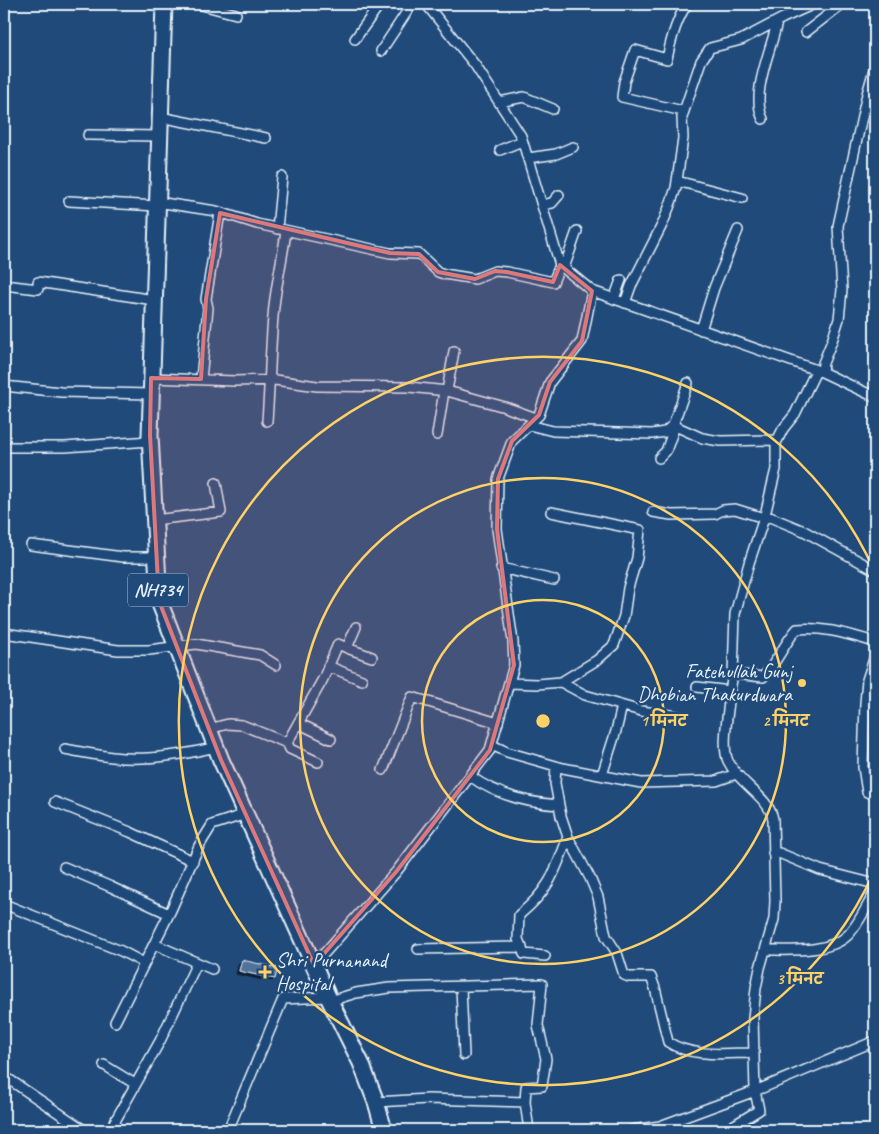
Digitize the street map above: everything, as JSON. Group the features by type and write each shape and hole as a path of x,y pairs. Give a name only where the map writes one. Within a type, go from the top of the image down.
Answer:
{"highway":[{"name":"NH734","path":"164,4 150,441 159,602 216,747 329,999 360,1063 376,1102 384,1130"}],"street":[{"path":"198,4 236,14"},
{"path":"355,39 380,4"},
{"path":"381,51 412,4"},
{"path":"426,4 475,65 499,102 513,116 562,267 592,291 819,372 875,397"},
{"path":"683,111 622,97 624,82 635,50 668,59 674,31 681,12 687,4"},
{"path":"626,303 631,286 664,223 676,188 683,138 683,111 701,61 710,48 741,40 814,4"},
{"path":"806,32 842,4"},
{"path":"763,119 760,112 759,95 777,22"},
{"path":"726,1130 758,1110 755,1091 753,1018 756,988 774,919 776,901 771,810 736,774 728,761 724,748 733,674 735,614 765,516 776,469 777,440 795,414 819,372 839,319 842,290 838,226 866,94 875,66"},
{"path":"499,102 524,97 554,109"},
{"path":"160,117 266,138"},
{"path":"88,135 159,136"},
{"path":"500,150 522,141"},
{"path":"528,158 556,154 573,147"},
{"path":"267,421 268,380 274,308 279,265 284,251 282,176"},
{"path":"677,181 742,198"},
{"path":"542,205 552,203 559,195"},
{"path":"69,201 157,204 220,213 282,230 390,253 419,254 438,272 475,279 494,272 507,272 553,282 562,267 577,231"},
{"path":"201,379 208,308 206,298 220,213"},
{"path":"701,330 714,288 738,230"},
{"path":"614,299 621,280"},
{"path":"4,285 38,290 38,282 154,300"},
{"path":"314,965 396,872 490,750 514,665 514,642 496,529 498,480 512,441 539,415 550,382 582,341 592,291"},
{"path":"437,435 454,350"},
{"path":"152,378 235,381 268,380 316,386 409,387 446,391 505,407 536,418"},
{"path":"658,458 666,451 688,384"},
{"path":"4,386 61,392 151,394"},
{"path":"529,425 553,431 652,434 665,432 674,425"},
{"path":"674,425 702,438 720,441 777,440"},
{"path":"4,447 64,447 150,441"},
{"path":"154,520 221,512 216,483"},
{"path":"653,512 671,515 715,514 723,510 735,509 765,516 804,531 875,570"},
{"path":"509,683 537,684 561,682 597,660 614,645 624,616 628,588 637,558 640,530 551,512"},
{"path":"31,545 123,557 156,558"},
{"path":"501,568 554,580"},
{"path":"347,648 356,626"},
{"path":"733,674 763,677 797,628 842,633 875,642"},
{"path":"4,633 118,650 149,650 196,644 260,655 276,665"},
{"path":"287,743 323,679 338,644 372,658"},
{"path":"875,656 867,680 863,767 867,792 875,795"},
{"path":"328,666 362,680"},
{"path":"561,682 585,695 622,706 677,716"},
{"path":"697,687 730,691"},
{"path":"383,770 412,697 498,723"},
{"path":"602,775 614,739 622,706"},
{"path":"298,722 330,739"},
{"path":"209,729 228,724 242,725 287,743 290,749 318,762"},
{"path":"492,745 507,752 556,766 641,783 716,781 736,774"},
{"path":"65,749 129,758 195,753 216,747"},
{"path":"556,766 555,783 568,837 598,897 606,936 618,954 624,974 629,977 651,977 668,1042 678,1048 700,1052 754,1053"},
{"path":"470,776 499,792 531,802 559,805"},
{"path":"55,802 130,832 193,861"},
{"path":"114,1022 169,914 199,846 212,825 246,814"},
{"path":"545,956 524,954 518,939 519,915 547,887 568,837"},
{"path":"773,854 779,853 820,870 875,884"},
{"path":"64,867 91,880 111,886 169,914"},
{"path":"766,950 823,948 848,936 875,892"},
{"path":"4,904 121,951 144,963"},
{"path":"154,944 212,969"},
{"path":"418,949 522,948"},
{"path":"110,1130 172,1018 197,963"},
{"path":"228,1130 283,999 329,999 389,988 542,984 538,1025 546,1059 542,1086 526,1087 525,1102 529,1130"},
{"path":"461,987 464,1055"},
{"path":"632,1130 660,1126 755,1091 875,1041"},
{"path":"104,1065 135,1084"},
{"path":"4,1076 84,1130"},
{"path":"376,1102 428,1099 525,1102"}],"highlighted area":[{"path":"220,213 390,253 419,254 438,272 475,279 495,271 553,282 560,265 592,291 582,341 550,382 539,415 512,441 498,479 497,529 514,665 490,750 396,872 314,965 221,760 159,601 150,435 151,378 201,379 206,299"}],"building":[{"path":"242,960 278,968 275,979 239,971"}],"place":[{"name":"Fatehullah Gunj Dhobian Thakurdwara","path":"802,683"},
{"name":"Shri Purnanand Hospital","path":"265,972"}]}
